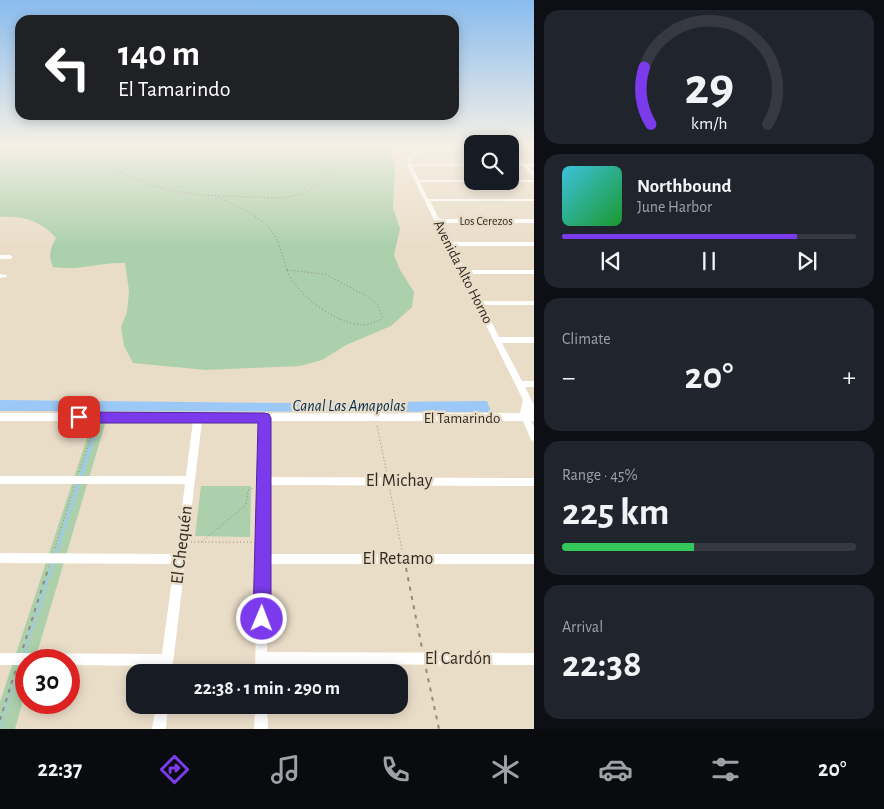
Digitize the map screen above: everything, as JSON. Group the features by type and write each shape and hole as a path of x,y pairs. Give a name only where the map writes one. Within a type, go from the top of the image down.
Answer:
{"street":[{"name":"Avenida Alto Horno","path":"416,178 534,414"},
{"path":"418,181 464,181"},
{"path":"519,181 534,181"},
{"path":"427,200 534,200"},
{"name":"Los Cerezos","path":"438,221 534,221"},
{"path":"449,244 534,244"},
{"path":"0,257 10,258"},
{"path":"463,272 534,272"},
{"path":"479,302 534,303"},
{"path":"497,340 534,340"},
{"path":"520,384 534,384"},
{"path":"528,400 524,409 529,417 534,437"},
{"name":"El Tamarindo","path":"0,417 529,417"},
{"name":"El Chequén","path":"167,664 198,417"},
{"path":"262,664 264,418"},
{"path":"0,480 190,480"},
{"name":"El Michay","path":"264,485 388,481 534,482"},
{"path":"0,558 180,560"},
{"name":"El Retamo","path":"263,559 534,559"},
{"name":"El Cardón","path":"262,658 534,659"},
{"path":"0,659 15,659"},
{"path":"80,659 168,660"},
{"path":"159,729 161,714"},
{"path":"261,714 261,729"}],"path":[{"path":"132,178 166,190 215,195 281,198 295,198 307,193 326,178"},
{"path":"215,195 268,225 279,242 286,270 292,283 329,314 346,322 362,326 376,323 383,318 378,305 368,296 331,276 286,270"},
{"path":"22,649 98,417"},
{"path":"376,418 439,729"},
{"path":"201,542 246,505 248,490 264,485"},
{"path":"183,543 263,542"},
{"path":"0,720 15,672"}],"green space":[{"path":"0,178 394,178 393,208 400,229 394,255 400,270 414,292 412,307 391,326 346,345 322,360 300,366 206,370 133,363 124,346 121,327 127,312 129,291 125,263 72,268 53,267 50,252 56,238 50,232 31,220 16,217 0,217"},
{"path":"95,414 108,414 38,649 17,649"},
{"path":"201,486 251,486 250,537 195,536"},
{"path":"15,657 15,714 19,714 15,729 0,729 0,702"}],"water":[{"name":"Canal Las Amapolas","path":"0,400 289,403 487,401 491,412 0,411"},
{"path":"100,412 103,412 26,649"},
{"path":"15,679 0,729 0,726"}],"route":[{"path":"79,417 264,418 262,619"}]}
